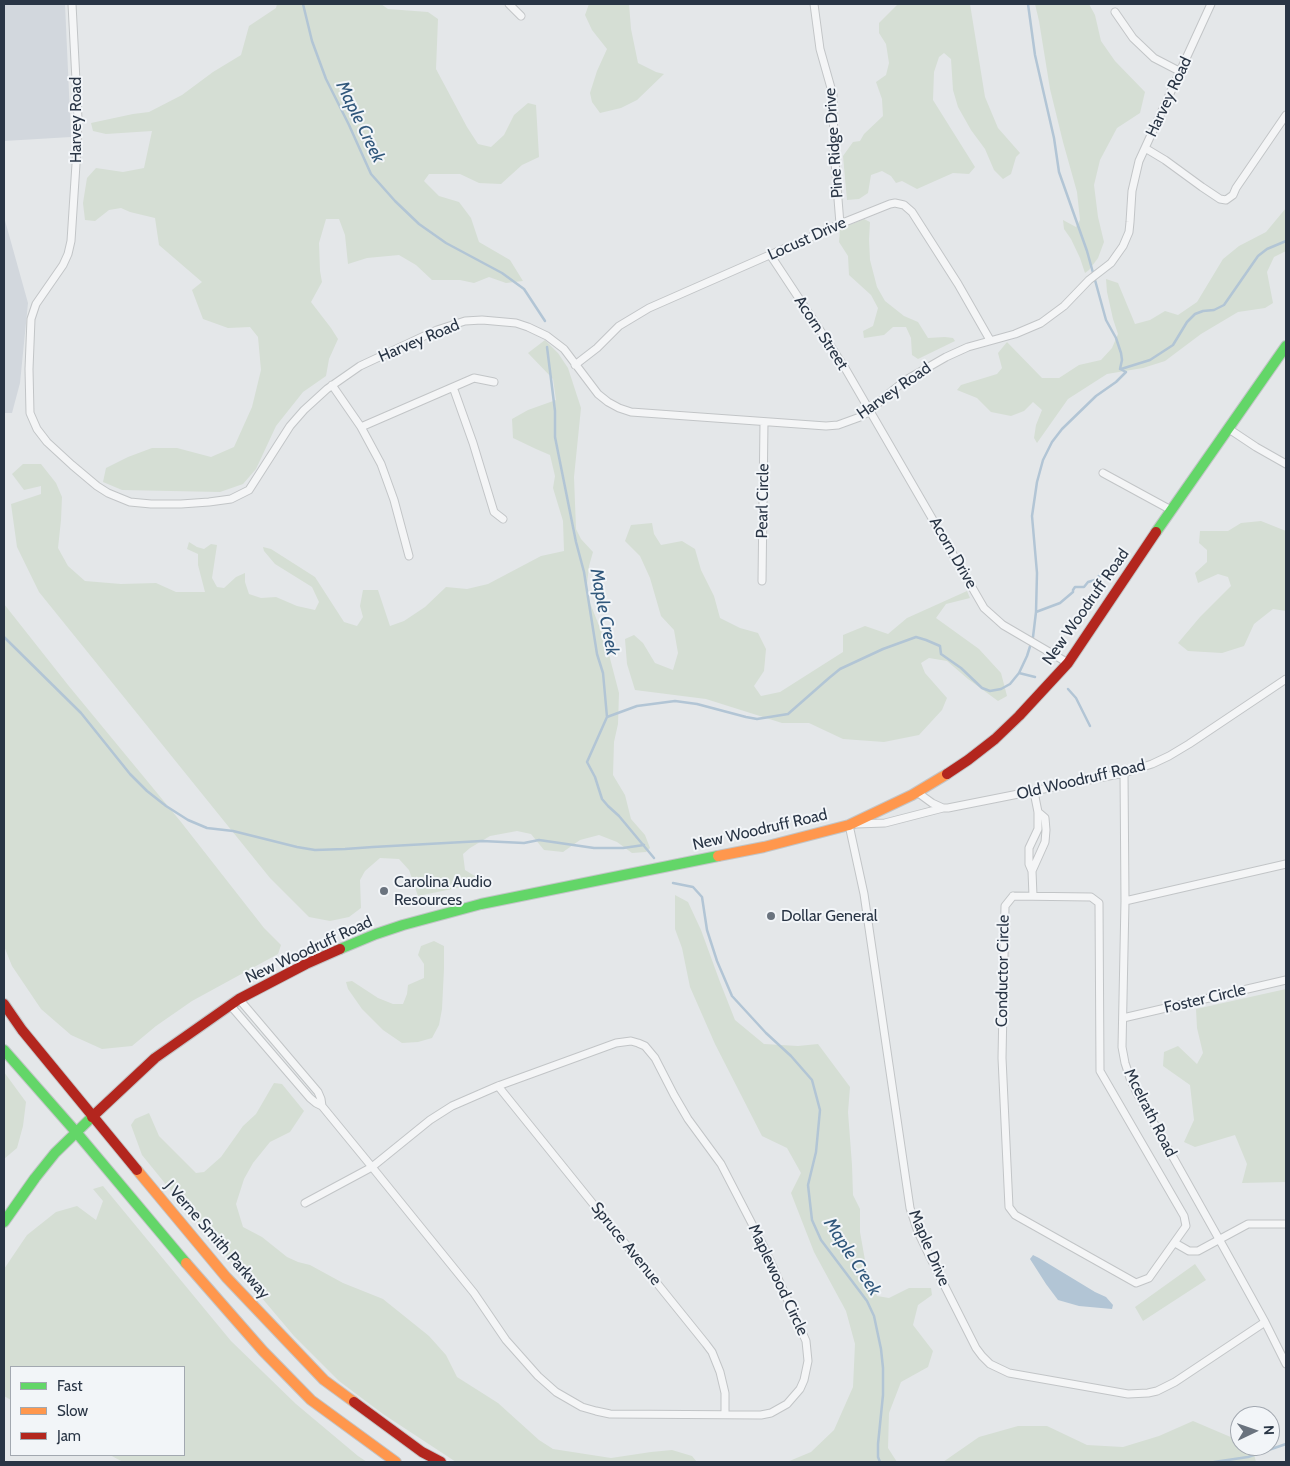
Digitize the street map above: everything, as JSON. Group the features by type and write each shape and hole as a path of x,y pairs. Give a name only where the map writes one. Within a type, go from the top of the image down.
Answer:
{"main road":[{"name":"New Woodruff Road","path":"4,1222 55,1153 120,1089 155,1058 239,999 306,964 338,949 403,925 481,904 764,847 851,824 917,792 968,760 995,739 1019,716 1068,663 1171,510 1286,346"},
{"name":"J Verne Smith Parkway","path":"4,1004 88,1120 226,1277 324,1380 422,1452 441,1462"},
{"path":"4,1050 263,1350 311,1400 396,1462"}],"street":[{"name":"Harvey Road","path":"72,4 78,119 71,241 63,265 36,304 31,319 30,413 36,429 47,442 72,466 97,486 118,498 130,502 151,504 220,501 231,499 249,490 290,426 319,395 360,366 437,330 465,321 500,320 516,323 548,336 564,349 598,394 608,402 631,412 826,426 838,425 854,419 870,411 887,395 946,356 990,340 1015,334 1041,323 1064,306 1117,255 1127,237 1134,178 1145,148 1211,4"},
{"path":"509,4 521,16"},
{"name":"Pine Ridge Drive","path":"814,4 820,49 834,95 834,149 840,224"},
{"path":"1115,12 1133,38 1154,58 1181,72"},
{"path":"1145,148 1220,199 1226,200 1232,195 1286,115"},
{"name":"Locust Drive","path":"575,365 597,348 619,326 639,313 840,224 890,204 900,204 908,208 958,284 990,340"},
{"name":"Acorn Street","path":"771,256 845,368 870,411"},
{"path":"361,427 474,378 494,382"},
{"path":"332,385 361,427 381,464 394,500 409,556"},
{"path":"453,387 474,443 494,512 503,519"},
{"name":"Acorn Drive","path":"870,411 984,608 1003,625 1068,663"},
{"name":"Pearl Circle","path":"762,581 764,422"},
{"path":"1229,429 1286,464"},
{"path":"1103,473 1171,510"},
{"name":"Old Woodruff Road","path":"851,824 886,824 943,808 1124,774 1152,764 1189,744 1286,679"},
{"name":"Mcelrath Road","path":"1124,774 1125,901 1122,1047 1125,1063 1130,1078 1169,1152 1265,1322 1286,1364"},
{"path":"917,792 932,803 943,808"},
{"path":"1033,896 1032,871 1028,854 1038,829 1038,812 1034,792"},
{"path":"1032,871 1045,842 1045,818 1038,812"},
{"name":"Maple Drive","path":"851,824 864,894 910,1208 918,1232 931,1259 976,1348 982,1356 999,1370 1009,1373 1128,1394 1148,1393 1175,1382 1265,1322"},
{"path":"1125,901 1286,864"},
{"name":"Conductor Circle","path":"1013,896 1033,896 1091,897 1099,903 1100,1071 1184,1216 1186,1226 1175,1243 1149,1278 1136,1283 1015,1215 1008,1207 1002,1058 1005,906 1013,896"},
{"name":"Foster Circle","path":"1123,1018 1286,980"},
{"name":"Maplewood Circle","path":"239,999 318,1092 322,1106"},
{"name":"Maplewood Circle","path":"230,1005 310,1098 322,1106 474,1293 512,1348 538,1376 568,1400 582,1407 610,1414 761,1415 771,1413 787,1404 794,1397 804,1380 808,1361 806,1342 764,1247 721,1164 688,1119 651,1051 638,1043 623,1041 473,1096 440,1112 372,1167"},
{"name":"Spruce Avenue","path":"498,1086 709,1348 722,1377 725,1393 725,1414"},
{"path":"305,1203 372,1167"},
{"path":"1175,1243 1189,1251 1198,1251 1248,1224 1286,1224"}],"shaded area":[{"path":"4,4 65,4 71,137 4,141"},
{"path":"277,4 381,4 388,9 428,12 438,19 436,69 478,144 491,147 504,135 514,115 528,103 536,105 539,157 522,165 501,184 479,183 460,174 429,174 424,181 439,196 459,202 471,218 479,242 510,260 523,281 506,283 489,277 474,283 460,280 432,280 416,265 399,255 367,258 348,264 345,235 339,219 326,219 319,243 322,282 311,302 338,339 329,359 326,376 303,392 276,426 256,469 243,484 220,492 122,490 103,482 106,468 128,457 152,448 177,448 211,457 234,447 252,407 261,370 258,337 250,327 228,328 203,319 192,290 202,282 159,245 155,218 121,208 109,210 95,221 85,220 83,203 87,178 96,168 123,172 144,168 152,131 106,134 93,131 91,123 149,112 182,95 213,72 241,55 249,26 276,8"},
{"path":"589,4 629,4 631,29 638,63 664,74 637,100 621,108 600,113 592,102 590,93 607,49 592,30 585,15"},
{"path":"898,4 970,4 985,97 998,128 1020,153 1016,157 1011,174 1003,179 994,170 985,149 971,130 958,107 953,90 951,59 944,53 939,57 934,72 933,100 975,167 969,174 953,173 917,189 902,181 896,183 891,176 882,171 871,175 868,193 859,199 847,200 843,156 853,142 860,141 864,134 883,116 882,99 876,82 886,75 889,63 886,44 879,33 879,23"},
{"path":"1035,4 1089,4 1095,15 1101,41 1115,61 1145,92 1140,113 1117,128 1100,160 1094,185 1098,217 1104,242 1098,258 1085,273 1071,239 1064,229 1063,220 1076,227 1080,220 1077,192 1050,89"},
{"path":"1286,208 1286,251 1274,257 1267,272 1273,303 1265,308 1238,312 1201,334 1165,361 1143,368 1107,374 1068,399 1037,443 1034,438 1036,425 1042,410 1033,402 1024,411 1011,416 991,412 977,398 957,390 961,385 997,374 1002,368 998,353 1007,342 1042,378 1059,378 1079,365 1101,360 1112,348 1118,334 1107,292 1106,279 1118,283 1135,324 1150,320 1165,311 1178,315 1197,302 1223,259 1239,246 1266,232"},
{"path":"4,217 28,303 20,383 12,413 4,413"},
{"path":"864,219 870,222 870,260 877,287 885,301 904,316 918,322 928,338 945,337 953,338 955,341 918,359 912,355 911,338 906,327 893,327 884,335 864,338 863,331 873,326 878,308 871,295 849,275 848,256 839,242 840,229"},
{"path":"545,340 558,353 568,368 581,408 574,477 576,529 581,539 593,552 589,566 586,593 606,643 619,693 613,775 625,795 631,819 645,835 650,848 646,852 632,853 617,842 599,835 580,840 563,852 544,850 531,834 517,831 490,836 463,854 465,870 478,878 481,883 418,896 409,870 399,859 380,858 365,871 360,880 361,908 349,917 330,921 309,917 270,878 39,592 17,547 11,504 41,494 41,486 24,490 12,474 23,464 41,464 56,483 62,497 58,548 68,566 85,581 121,584 156,583 176,592 205,592 198,565 198,554 187,549 189,542 204,549 211,544 217,545 212,578 217,587 224,588 236,577 245,573 245,582 249,594 261,598 276,597 297,606 315,610 319,602 312,587 275,564 263,547 271,549 315,577 344,622 357,626 363,617 360,606 363,590 378,590 390,626 404,621 425,607 446,587 467,589 488,584 541,556 564,551 563,521 553,488 555,476 550,455 513,438 512,419 528,410 556,400 553,379 528,353"},
{"path":"1261,521 1286,531 1286,611 1273,609 1254,624 1244,646 1222,653 1188,651 1178,643 1200,617 1231,586 1228,577 1218,574 1198,583 1195,573 1207,562 1207,550 1199,543 1200,531 1228,531 1241,523"},
{"path":"652,523 654,534 661,545 682,541 695,549 701,570 714,596 720,618 740,628 758,633 766,649 764,671 754,686 761,696 780,692 843,652 843,635 865,626 888,634 907,618 967,591 970,598 946,604 936,618 979,649 1001,673 1007,696 998,701 947,661 929,658 921,663 925,673 947,698 942,710 919,735 884,742 843,739 809,723 782,723 706,699 635,690 627,664 625,639 634,635 643,643 655,663 673,670 678,653 674,630 661,616 650,578 640,556 625,541 631,525"},
{"path":"4,604 181,822 264,928 281,945 278,954 192,1001 156,1026 132,1046 102,1049 71,1035 41,1009 12,966 4,946"},
{"path":"675,895 688,902 701,930 735,1020 764,1044 798,1046 818,1044 850,1087 848,1112 853,1195 860,1209 860,1232 866,1266 877,1296 889,1298 909,1288 931,1288 932,1295 918,1305 913,1325 933,1351 928,1367 901,1382 889,1413 888,1448 897,1462 787,1462 811,1452 834,1430 853,1387 855,1344 846,1311 814,1252 791,1193 801,1173 787,1148 762,1136 715,1044 690,987 682,948 675,929"},
{"path":"434,941 444,946 442,1009 439,1025 432,1038 418,1042 402,1043 383,1030 362,1009 348,989 346,982 352,981 378,998 393,1004 403,1004 408,985 424,978 424,964 418,955 421,946"},
{"path":"1286,989 1286,1182 1242,1183 1247,1164 1235,1135 1195,1147 1184,1142 1194,1120 1190,1085 1163,1066 1164,1052 1178,1046 1197,1064 1203,1053 1197,1028 1196,1009"},
{"path":"4,1072 26,1102 23,1126 17,1148 4,1159"},
{"path":"274,1083 282,1084 304,1111 290,1132 270,1142 253,1163 244,1179 236,1204 243,1227 262,1237 287,1257 310,1265 343,1283 383,1299 429,1336 446,1355 457,1377 498,1403 539,1440 553,1449 611,1458 672,1450 692,1456 697,1462 456,1462 383,1414 339,1381 294,1336 142,1155 131,1125 135,1119 149,1113 159,1136 196,1173 204,1172 221,1157 243,1126 256,1114"},
{"path":"103,1186 231,1341 296,1404 367,1462 123,1462 112,1456 185,1456 185,1366 10,1366 10,1399 4,1396 4,1269 27,1235 56,1212 77,1206 96,1220 103,1201 93,1189"},
{"path":"1195,1264 1206,1280 1143,1321 1135,1307"},
{"path":"1193,1421 1230,1437 1230,1456 1254,1456 1256,1462 943,1462 979,1437 1018,1426 1047,1426 1087,1445 1123,1447 1159,1436"}],"water":[{"path":"1033,1255 1106,1297 1113,1305 1112,1309 1079,1306 1058,1300 1030,1259"}],"waterway":[{"name":"Maple Creek","path":"303,4 312,41 326,79 371,174 419,224 446,243 502,273 524,289 545,321"},
{"path":"1028,4 1035,55 1054,138 1059,172 1087,251 1106,320 1116,338 1121,353 1120,369"},
{"path":"1121,369 1150,360 1173,345 1187,322 1195,314 1214,310 1224,305 1258,256 1267,249 1286,241"},
{"name":"Maple Creek","path":"547,347 555,411 555,437 576,542 584,572 597,654 603,673 607,717 587,762 595,777 602,799 619,816 654,858"},
{"path":"607,717 637,706 675,701 697,704 757,719 788,714 840,669 883,649 916,637 940,646 941,654 961,668 982,688 990,691 1001,689 1010,684 1019,673 1033,637 1037,573 1032,516 1037,482 1043,460 1052,442 1062,429 1096,396 1116,382 1126,372 1120,369"},
{"path":"1036,612 1060,603 1073,592 1075,587 1084,587 1088,582 1095,580 1099,576 1108,575 1123,555"},
{"path":"4,637 81,713 130,774 147,791 188,820 207,828 233,831 315,850 482,841 524,843 539,840 594,848 623,848 644,845"},
{"path":"1019,673 1035,677"},
{"path":"1068,689 1076,698 1090,726"},
{"name":"Maple Creek","path":"673,883 693,887 702,897 707,930 717,961 732,996 812,1080 820,1110 816,1152 808,1185 812,1220 821,1240 867,1301 874,1316 883,1368 883,1395 878,1444 880,1462"},
{"path":"1214,1462 1248,1457 1286,1444"}],"traffic: fast":[{"path":"1156,532 1286,346"},
{"path":"340,949 403,925 481,904 718,856"},
{"path":"4,1050 186,1263"},
{"path":"4,1222 55,1153 92,1117"}],"traffic: slow":[{"path":"718,856 764,847 849,825 912,795 947,774"},
{"path":"137,1170 226,1277 324,1380 354,1402"},
{"path":"186,1263 263,1351 311,1400 396,1462"}],"traffic: jam":[{"path":"947,774 995,739 1068,663 1156,532"},
{"path":"92,1117 155,1058 239,999 306,964 340,949"},
{"path":"4,1004 22,1030 137,1170"},
{"path":"354,1402 422,1452 441,1462"}],"place":[{"name":"Carolina Audio Resources","path":"384,891"},
{"name":"Dollar General","path":"771,916"}]}
